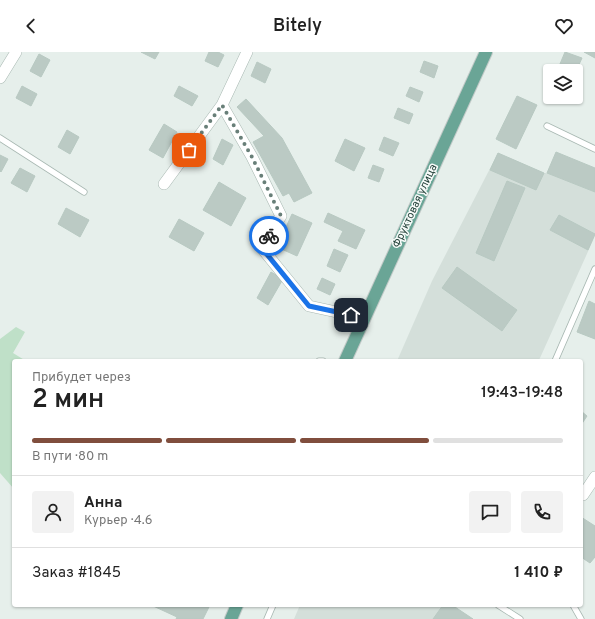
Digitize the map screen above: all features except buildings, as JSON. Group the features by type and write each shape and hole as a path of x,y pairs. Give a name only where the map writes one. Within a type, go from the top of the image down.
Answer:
{"main road":[{"name":"Фруктовая улица","path":"346,359 486,52"},
{"path":"231,619 236,607"}],"street":[{"path":"0,78 16,52"},
{"path":"164,184 222,105 247,52"},
{"path":"222,105 252,157 281,216 261,247 309,306 364,318"},
{"path":"583,495 595,477"}],"lane":[{"path":"547,126 595,149"},
{"path":"0,138 84,192"},
{"path":"556,359 595,269"},
{"path":"267,619 272,607"},
{"path":"501,607 520,619"},
{"path":"574,607 581,619"}],"shaded area":[{"path":"498,153 544,173 595,192 595,236 539,359 398,359 432,281"},
{"path":"299,607 455,607 473,619 294,619"}],"green space":[{"path":"16,327 25,332 13,353 23,359 12,359 12,487 0,473 0,339"}],"way so far":[{"path":"189,150 222,105 252,157 281,216 269,236"}],"route":[{"path":"269,236 261,247 309,306 351,315"}]}
